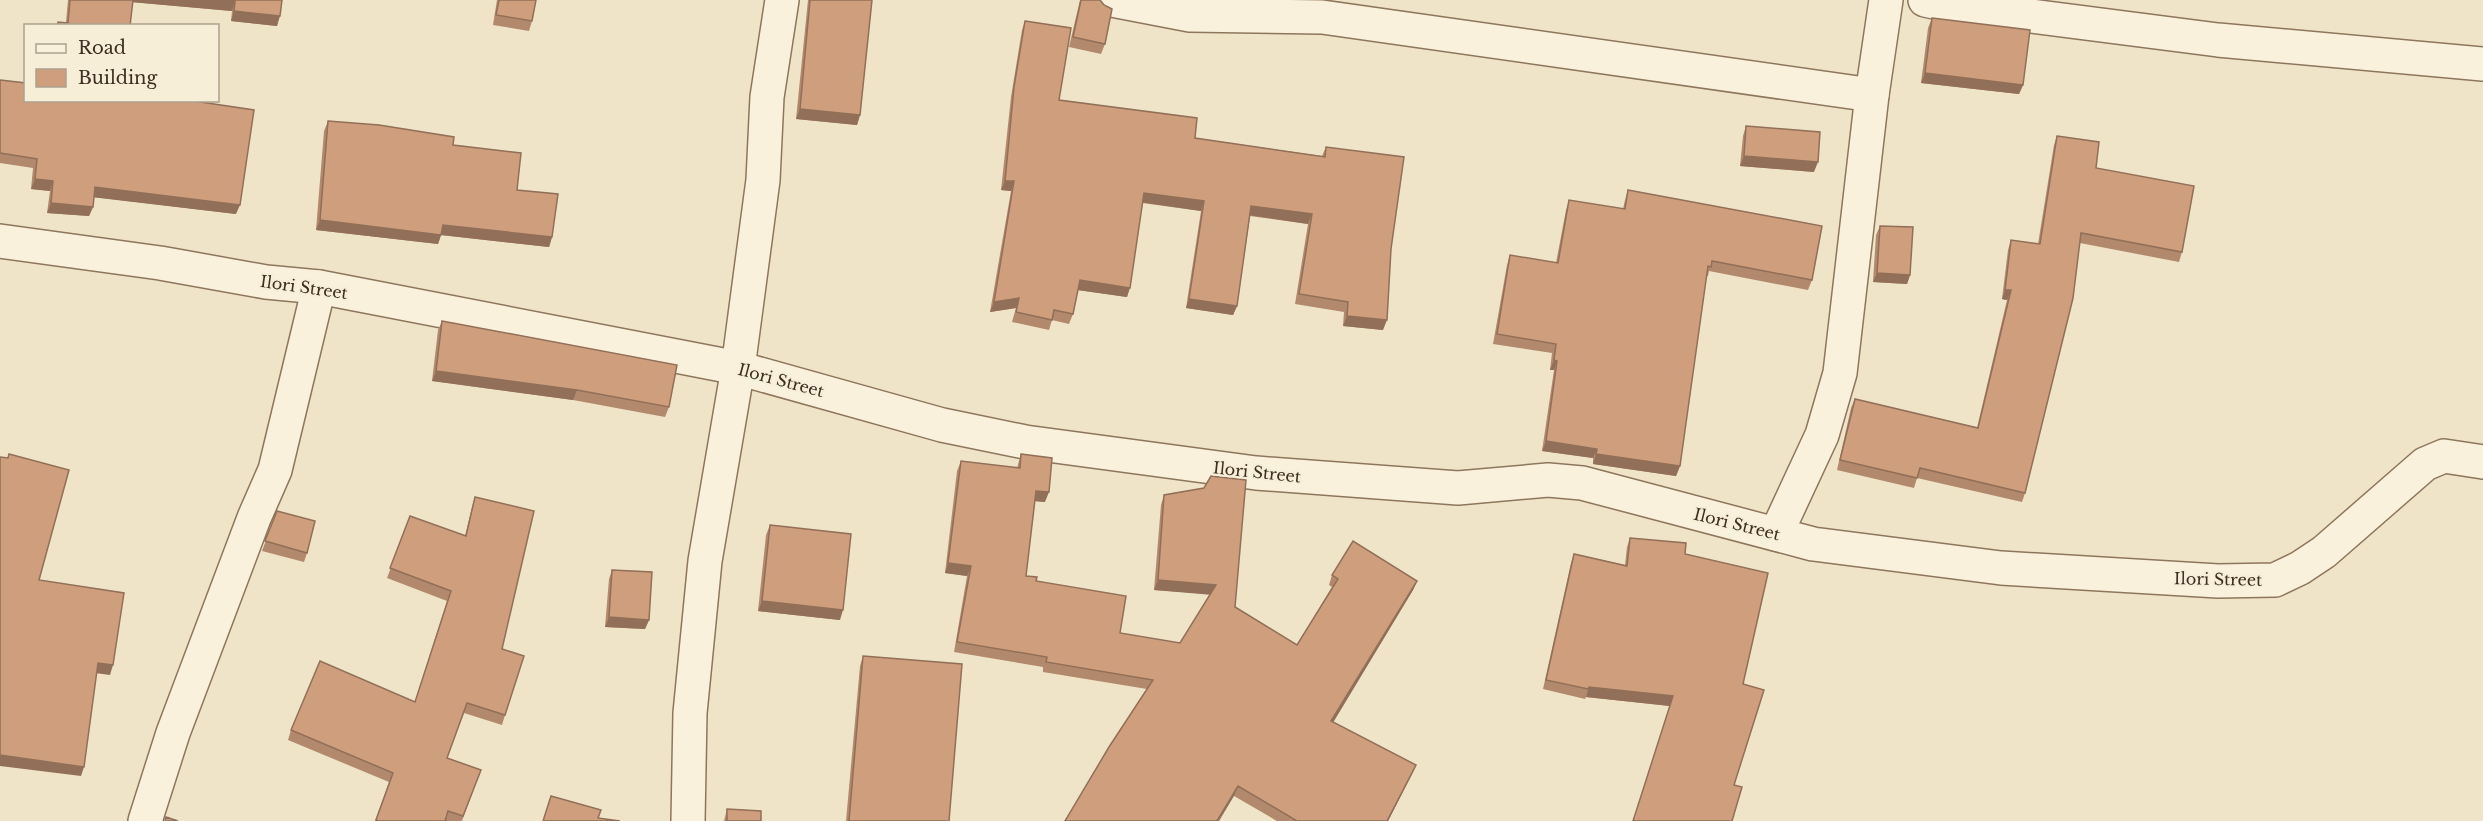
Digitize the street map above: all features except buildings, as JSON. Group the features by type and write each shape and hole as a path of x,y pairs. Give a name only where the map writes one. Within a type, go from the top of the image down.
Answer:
{"street":[{"path":"688,821 690,713 705,561 738,368 763,180 767,97 782,0"},
{"path":"1112,0 1190,15 1322,17 1872,95"},
{"path":"1776,534 1822,435 1840,373 1872,95 1886,0"},
{"path":"1925,0 1953,6 2218,40 2483,64"},
{"name":"Ilori Street","path":"0,241 160,263 266,282 318,287 738,368 942,425 1024,442 1256,473 1458,488 1548,480 1582,483 1813,544 2001,568 2218,581 2275,580 2300,568 2324,552 2425,464 2444,456 2483,462"},
{"path":"146,821 173,734 254,518 275,470 318,287"}]}
